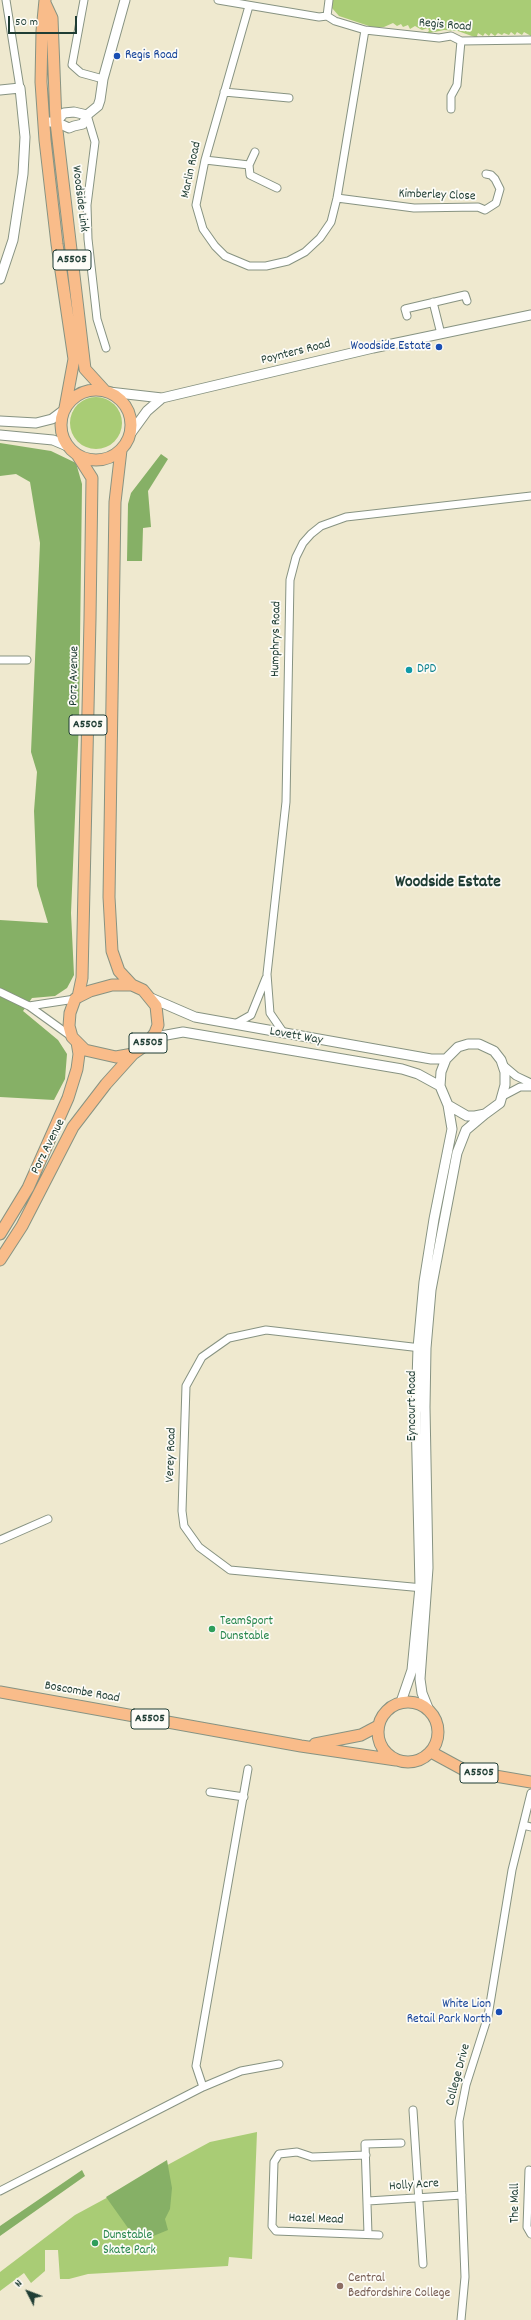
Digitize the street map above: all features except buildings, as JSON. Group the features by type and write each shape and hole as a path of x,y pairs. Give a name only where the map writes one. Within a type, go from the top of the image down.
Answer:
{"main road":[{"name":"Woodside Link","path":"45,2 52,18 50,122 57,244 74,359 64,409"},
{"name":"Woodside Link","path":"50,122 85,369 107,391"},
{"path":"86,391 107,391 118,397 129,413 130,433 121,450 105,460 87,459 78,456 67,446 60,428 64,409 74,398 86,391"},
{"name":"A5505","path":"76,998 69,1020 74,1040 85,1050 116,1057 133,1054 146,1045 155,1033 158,1025 156,1006 143,990 132,985 119,971 112,951 109,897 115,502 121,450"},
{"name":"Porz Avenue","path":"76,998 82,972 92,478 78,456"},
{"path":"76,998 90,991 112,985 132,985"},
{"name":"Porz Avenue","path":"0,1234 28,1188 68,1098 77,1069 79,1054 74,1040"},
{"name":"Porz Avenue","path":"0,1260 22,1226 73,1127 106,1084 133,1054"},
{"name":"Boscombe Road","path":"0,1692 301,1746 396,1760"},
{"path":"396,1760 387,1754 381,1746 378,1736 378,1726 382,1715 390,1707 401,1702 410,1701 428,1708 438,1724 436,1743 431,1752"},
{"name":"Boscombe Road","path":"301,1746 329,1743 361,1735 378,1726"},
{"name":"A5505","path":"396,1760 415,1762 431,1752 466,1771 531,1782"}],"street":[{"path":"84,0 72,65 81,73 103,79"},
{"path":"50,122 69,128 83,124 87,115 98,106 103,79 125,0"},
{"name":"Regis Road","path":"218,0 322,17 327,16 335,21 365,30 439,38 451,36 461,41 531,40"},
{"path":"327,16 329,0"},
{"path":"0,279 13,240 23,174 24,137 20,88 4,2"},
{"name":"Marlin Road","path":"249,6 205,160 196,201 199,222 220,252 241,264 266,266 288,261 305,252 320,238 331,222 337,198 365,30"},
{"path":"451,109 452,96 457,85 461,41"},
{"path":"0,90 20,88"},
{"path":"224,92 289,98"},
{"path":"50,122 64,113 74,112 87,115"},
{"path":"87,115 95,142 87,205 88,239 97,318 106,348"},
{"path":"255,152 249,165 250,175 277,188"},
{"path":"205,160 249,165"},
{"name":"Kimberley Close","path":"337,198 414,208 478,207 485,210 496,203 500,189 491,174 486,174"},
{"path":"407,316 405,309 465,295 467,301"},
{"path":"433,302 441,334"},
{"name":"Poynters Road","path":"107,391 162,398 441,334 531,315"},
{"name":"Poynters Road","path":"130,433 147,411 162,398"},
{"path":"0,421 36,423 52,419 64,409"},
{"path":"0,434 53,440 67,446"},
{"name":"Humphrys Road","path":"283,1032 270,1013 267,974 286,802 290,580 296,557 303,543 321,526 346,517 531,496"},
{"path":"0,660 27,660"},
{"name":"Humphrys Road","path":"235,1024 251,1015 267,974"},
{"path":"0,992 29,1006 74,1040"},
{"path":"29,1006 76,998"},
{"name":"Lovett Way","path":"151,998 195,1017 431,1059 446,1059"},
{"name":"Lovett Way","path":"146,1045 161,1036 183,1032 402,1069 418,1074 440,1086"},
{"path":"503,1096 505,1072 503,1065 494,1051 485,1045 474,1043 458,1047 446,1059 441,1072 440,1086 448,1105 467,1116 485,1114 493,1110 503,1096 520,1087 531,1087"},
{"path":"503,1065 516,1076 531,1084"},
{"name":"Eyncourt Road","path":"428,1708 422,1693 420,1679 424,1588 416,1413 422,1348 424,1282 434,1219 452,1129 448,1105"},
{"name":"Eyncourt Road","path":"422,1348 431,1290 457,1153 466,1130 485,1114"},
{"name":"Verey Road","path":"422,1348 266,1330 229,1338 202,1357 186,1386 182,1511 184,1526 194,1542 212,1558 230,1570 424,1588"},
{"path":"0,1540 48,1519"},
{"name":"Eyncourt Road","path":"401,1702 412,1670 424,1588"},
{"path":"203,2087 196,2066 248,1769"},
{"path":"210,1792 244,1797"},
{"name":"College Drive","path":"461,2320 465,2277 459,2121 466,2085 488,2016 512,1870 531,1793"},
{"path":"523,1825 531,1827"},
{"path":"0,2191 203,2087 241,2071 279,2064"},
{"path":"413,2110 423,2264"},
{"path":"368,2234 365,2144 401,2143"},
{"name":"Hazel Mead","path":"366,2154 312,2157 298,2152 279,2154 274,2162 272,2226 276,2231 379,2235"},
{"name":"The Mall","path":"529,2170 527,2227 531,2234"},
{"name":"Holly Acre","path":"368,2201 462,2195"}],"green space":[{"path":"333,0 531,0 531,36 524,32 522,35 517,32 515,35 511,32 509,35 504,33 502,35 498,33 495,36 491,33 489,36 485,33 483,36 478,33 477,36 480,39 458,31 444,30 425,34 429,31 428,28 422,30 415,26 410,29 408,25 403,27 401,24 397,26 393,23 384,27 372,27 339,16 332,8"},
{"path":"96,397 110,401 118,409 122,423 118,437 110,445 96,449 82,445 74,437 70,423 74,409 82,401"},
{"path":"0,443 51,451 76,463 82,484 79,721 71,913 74,975 67,988 55,996 32,998 23,1011 58,1040 67,1054 65,1079 54,1100 0,1097 0,920 48,923 37,886 34,811 37,772 31,752 40,543 30,482 16,474 0,476"},
{"path":"161,454 168,459 148,491 151,527 143,528 142,561 127,561 128,504 131,493"},
{"path":"257,2132 252,2259 229,2257 228,2266 88,2274 69,2279 60,2279 58,2250 45,2250 45,2271 31,2283 24,2273 0,2291 0,2272 75,2215 210,2142"},
{"path":"167,2160 172,2188 170,2209 165,2219 168,2230 146,2239 133,2235 106,2197"},
{"path":"82,2170 85,2176 0,2236 0,2226"}],"place":[{"name":"Regis Road","path":"117,56"},
{"name":"Woodside Estate","path":"439,347"},
{"name":"DPD","path":"409,670"},
{"name":"TeamSport Dunstable","path":"212,1629"},
{"name":"White Lion Retail Park North","path":"499,2012"},
{"name":"Dunstable Skate Park","path":"95,2243"},
{"name":"Central Bedfordshire College","path":"340,2286"}],"district":[{"name":"Woodside Estate","path":"448,884"}]}
